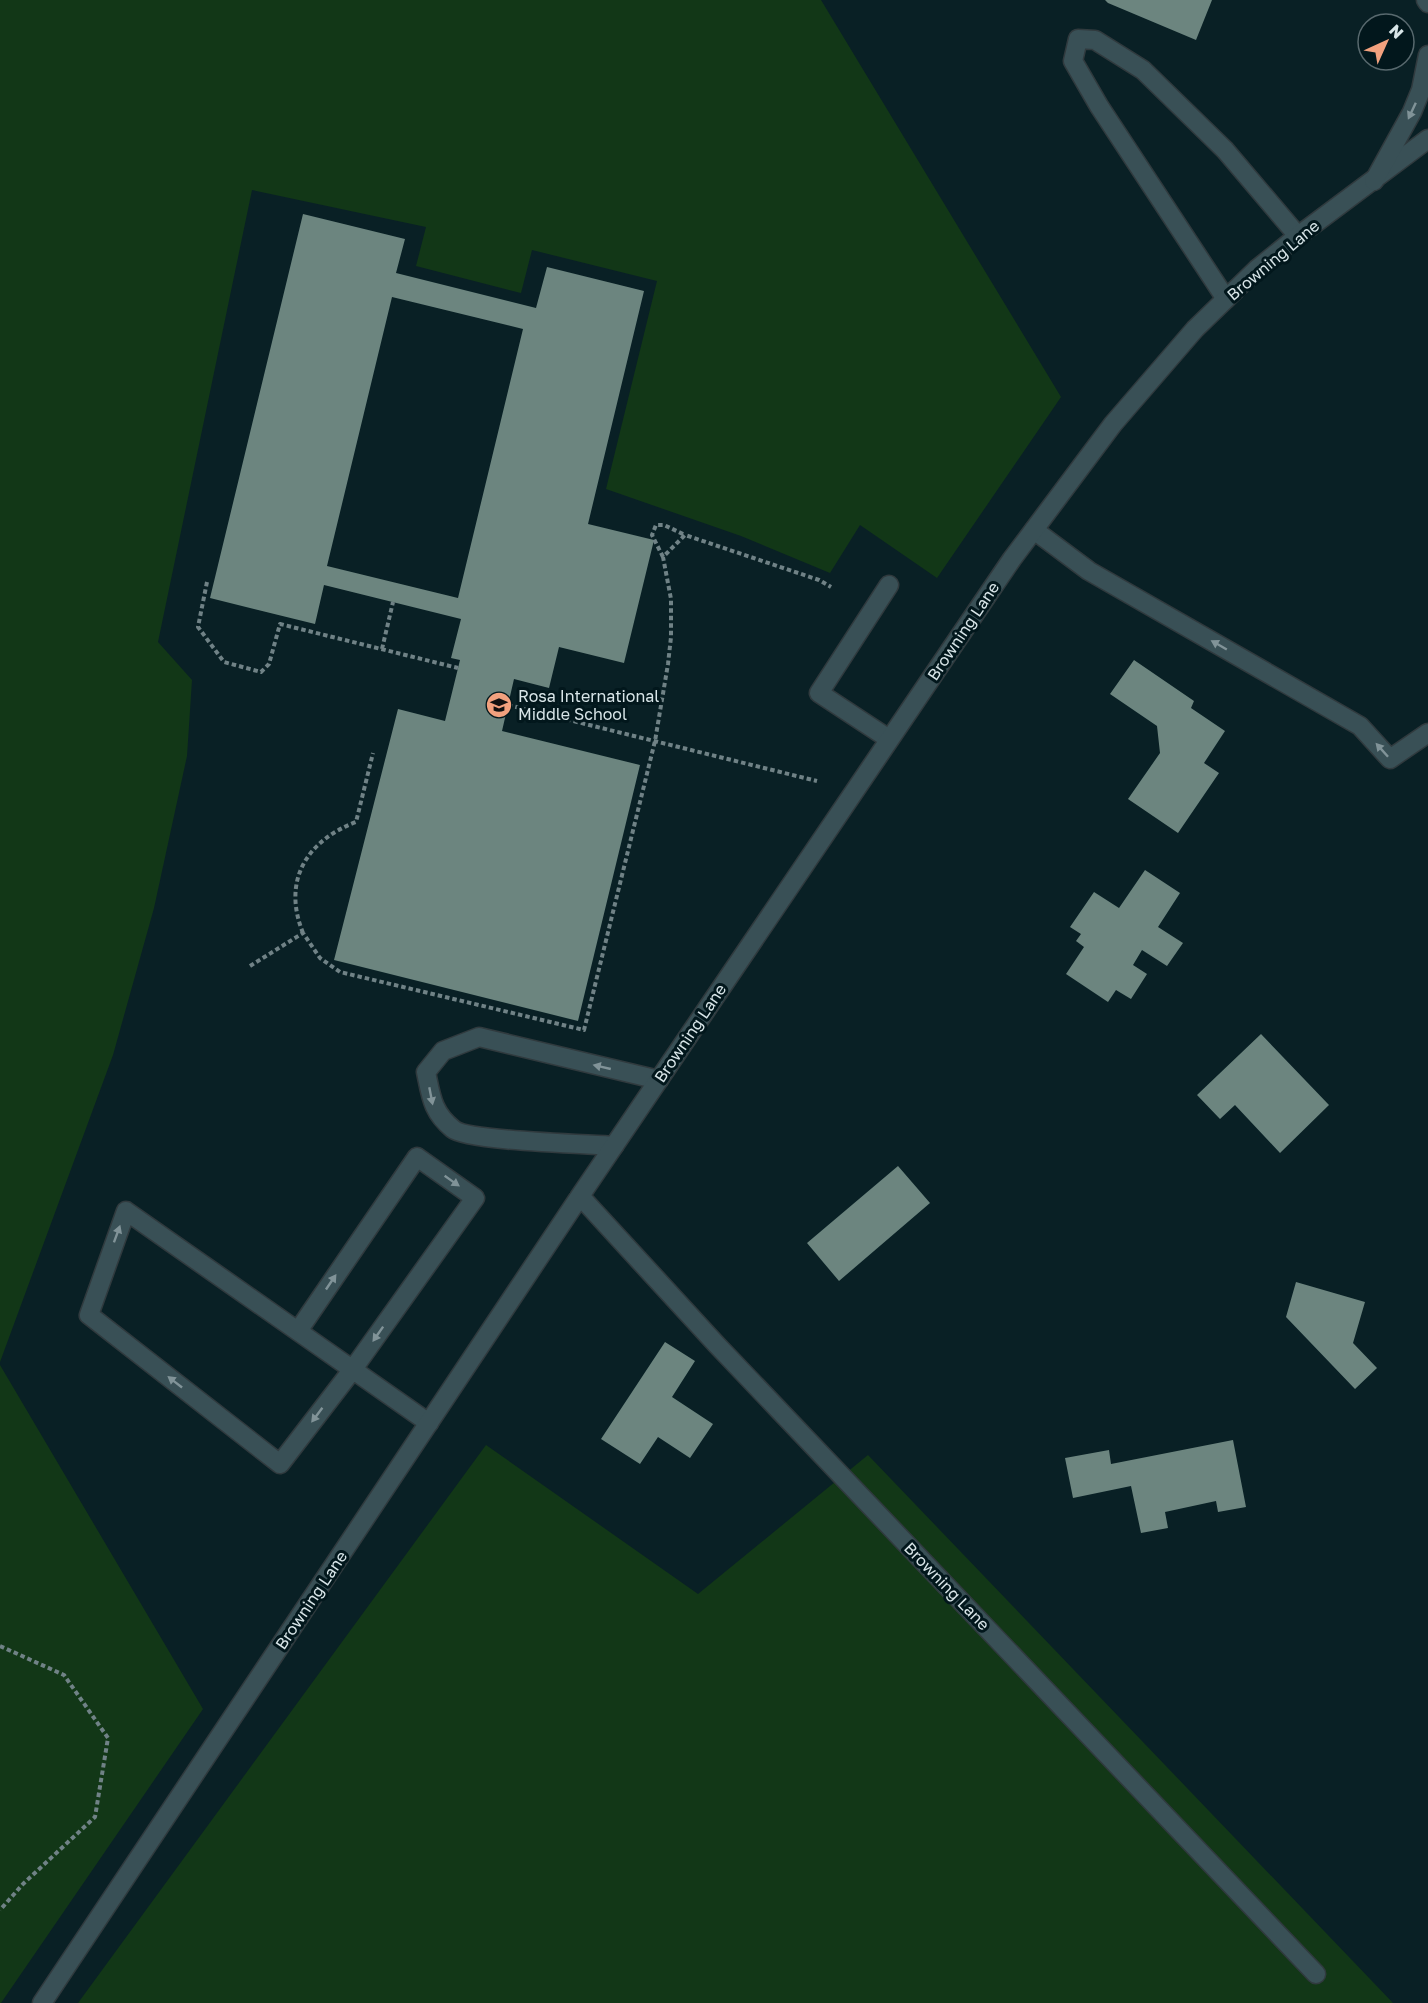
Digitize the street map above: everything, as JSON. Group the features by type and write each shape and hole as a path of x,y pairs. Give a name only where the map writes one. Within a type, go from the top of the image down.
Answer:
{"street":[{"path":"1226,299 1094,97 1073,61 1078,39 1095,40 1143,70 1225,150 1299,236"},
{"path":"1374,181 1412,112 1421,90 1428,55"},
{"name":"Browning Lane","path":"42,2003 580,1196 1012,559 1113,424 1195,328 1257,269 1428,139"},
{"path":"1034,530 1089,571 1360,726 1390,759 1428,733"},
{"path":"889,585 819,693 889,739"},
{"path":"614,1146 483,1137 454,1131 434,1107 426,1072 443,1051 479,1037 659,1080"},
{"path":"298,1331 417,1157 475,1198 353,1369 280,1464 89,1315 126,1211 298,1331 353,1369 429,1423"},
{"name":"Browning Lane","path":"580,1196 716,1344 1316,1974"}],"path":[{"path":"373,753 356,822 325,837 311,851 301,867 295,903 297,918 303,933 320,958 340,972 584,1030 655,741 671,637 671,598 663,557 652,536 656,525 664,525 685,535 819,580 831,587"},
{"path":"663,557 685,535"},
{"path":"207,582 198,627 224,662 261,672 269,664 280,624 458,668"},
{"path":"382,649 393,602"},
{"path":"508,705 818,781"},
{"path":"250,966 303,933"},
{"path":"0,1647 64,1675 108,1738 94,1817 23,1884 0,1910"}],"green space":[{"path":"0,0 821,0 1061,397 937,578 860,525 830,573 741,536 606,489 657,281 532,250 521,293 416,266 426,227 252,190 158,642 192,680 187,756 154,908 113,1055 0,1362"},
{"path":"0,1365 203,1709 1,2003 0,2003"},
{"path":"486,1445 698,1594 868,1455 1393,2003 78,2003"}],"building":[{"path":"1105,0 1212,0 1196,40"},
{"name":"Rosa International Middle School","path":"303,214 405,239 396,273 536,308 547,267 644,291 588,524 654,540 624,663 559,647 549,688 514,679 502,731 640,765 578,1021 334,960 398,709 445,721 460,660 451,658 461,619 324,585 315,624 210,598","holes":["392,297 523,329 458,598 327,566"]},
{"path":"1134,660 1194,701 1191,708 1225,731 1204,763 1219,773 1178,833 1128,799 1160,753 1157,726 1110,694"},
{"path":"1145,870 1180,893 1158,927 1183,943 1167,966 1142,950 1133,965 1147,974 1131,999 1116,990 1108,1002 1066,974 1084,947 1076,941 1081,934 1070,927 1094,892 1119,908"},
{"path":"1261,1034 1329,1105 1280,1153 1235,1105 1220,1119 1197,1095"},
{"path":"898,1166 930,1203 839,1281 807,1243"},
{"path":"1296,1282 1365,1302 1353,1343 1377,1368 1355,1389 1286,1317"},
{"path":"665,1342 695,1361 672,1397 713,1424 690,1458 658,1437 640,1464 601,1439"},
{"path":"1233,1440 1246,1507 1218,1512 1216,1501 1165,1512 1168,1528 1141,1533 1131,1486 1073,1498 1065,1458 1109,1450 1111,1464"}],"place":[{"name":"Rosa International Middle School","path":"499,705"}]}
